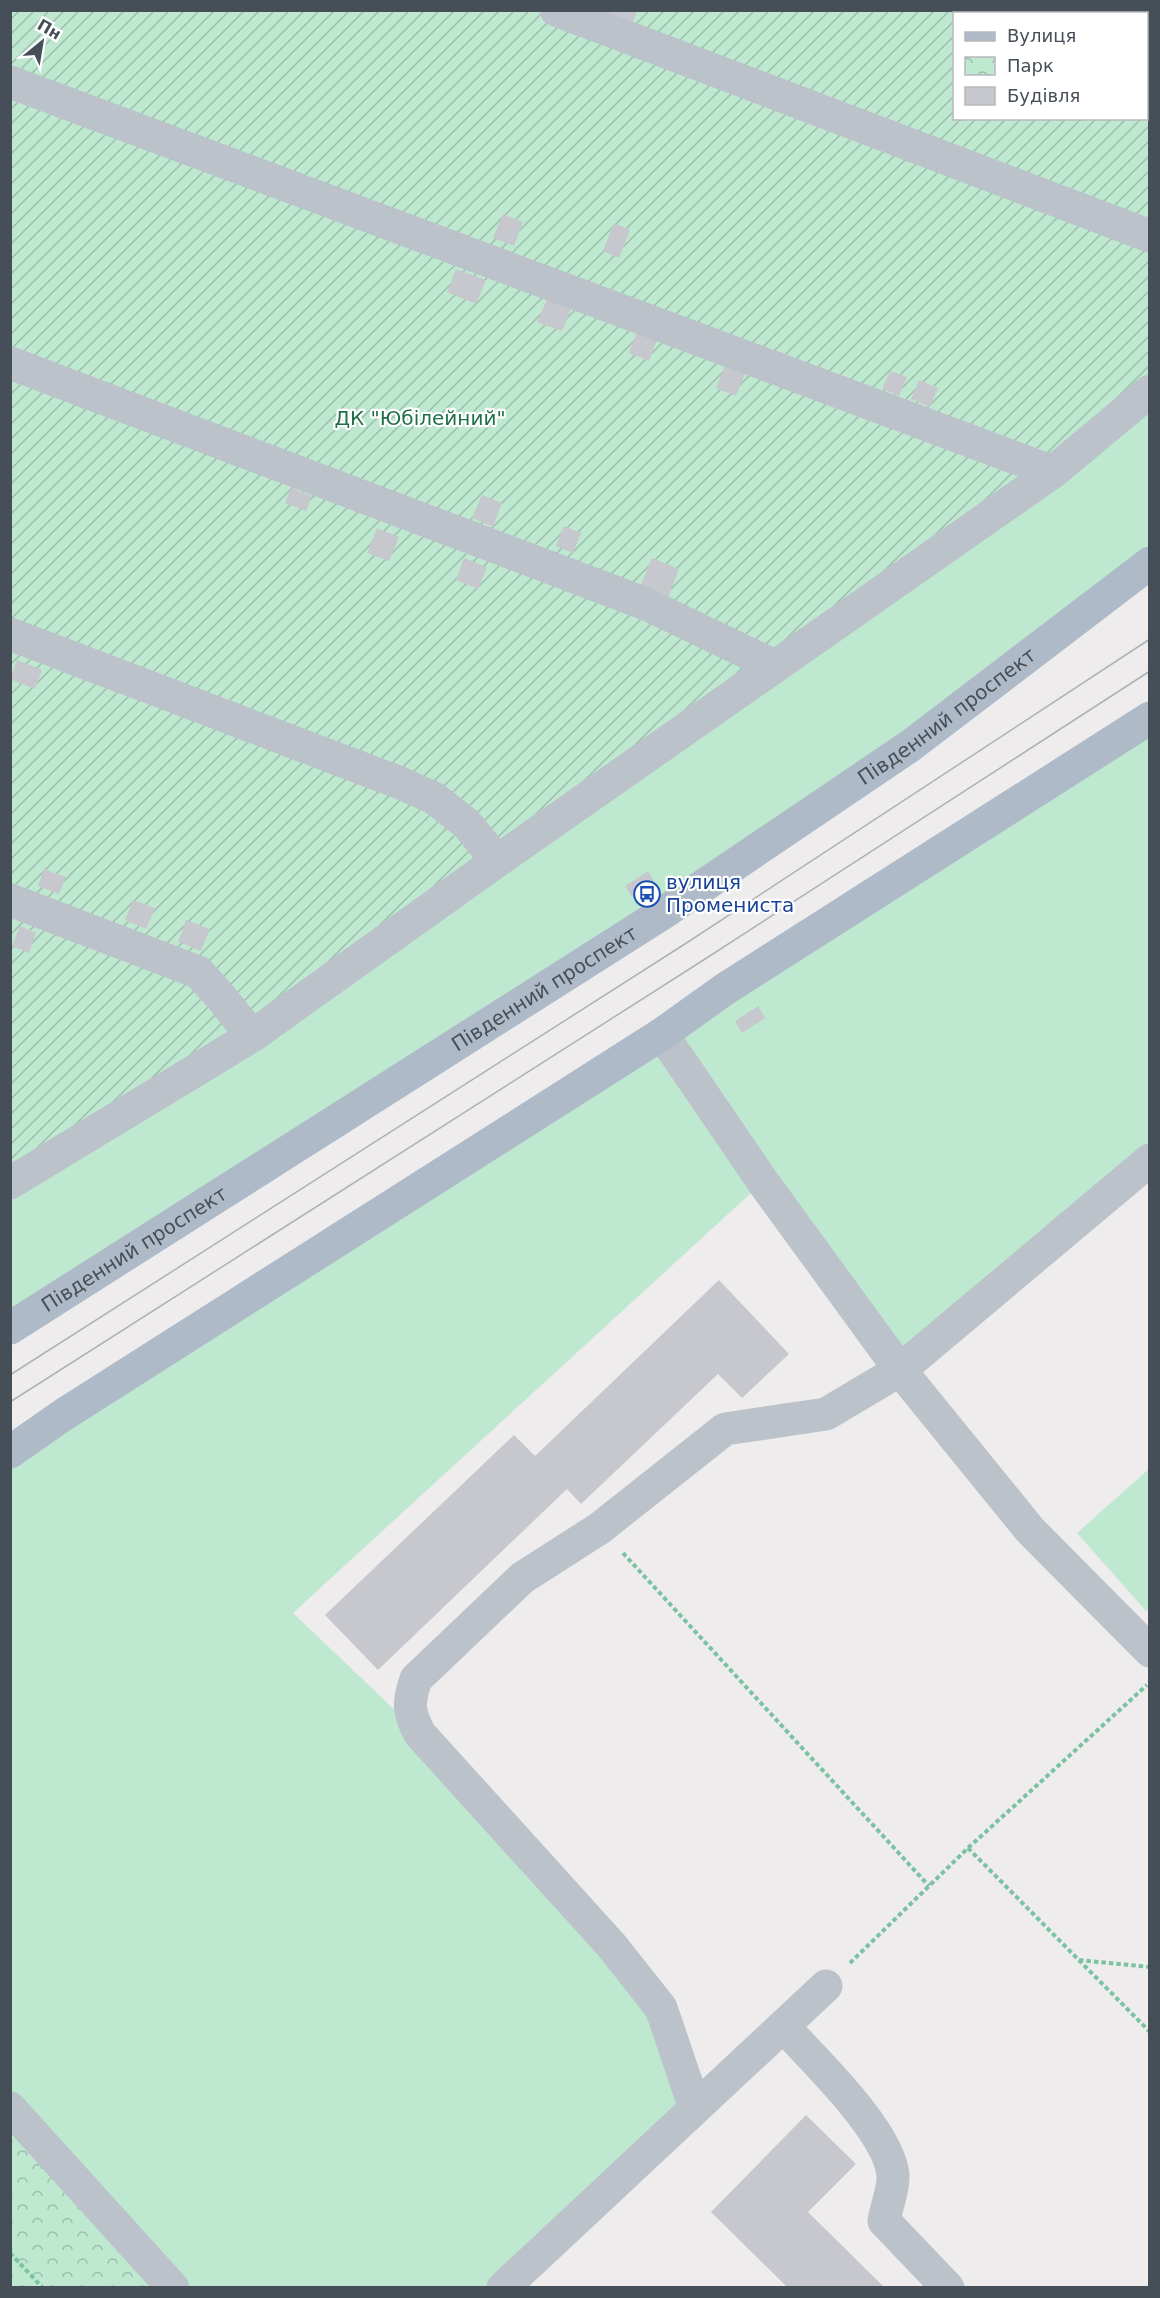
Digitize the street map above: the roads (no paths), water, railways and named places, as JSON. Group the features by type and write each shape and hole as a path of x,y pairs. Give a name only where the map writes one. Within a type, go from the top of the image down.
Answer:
{"main road":[{"name":"Південний проспект","path":"10,1328 663,913 910,746 1149,564"},
{"path":"10,1452 63,1415 662,1034 725,989 1149,718"}],"street":[{"path":"556,10 1149,236"},
{"path":"10,82 1053,472"},
{"path":"10,363 646,604 775,666"},
{"path":"10,1183 252,1036 497,861 1053,472 1149,391"},
{"path":"10,634 398,782 434,798 466,824 497,861"},
{"path":"10,900 198,972 252,1036"},
{"path":"662,1034 763,1182 900,1371 1030,1530 1149,1650"},
{"path":"695,2108 662,2008 612,1946 420,1734 412,1718 409,1698 416,1679 522,1578 600,1528 725,1429 826,1414 900,1371 1149,1160"},
{"path":"503,2288 826,1986"},
{"path":"784,2027 868,2121 888,2154 893,2176 884,2221 948,2288"},
{"path":"10,2108 173,2288"}],"tram line":[{"path":"10,1375 688,942 1150,639"},
{"path":"10,1402 702,961 1150,671"}],"place":[{"name":"вулиця Промениста","path":"647,894"}],"park label":[{"name":"ДК \"Юбілейний\"","path":"420,418"}]}
